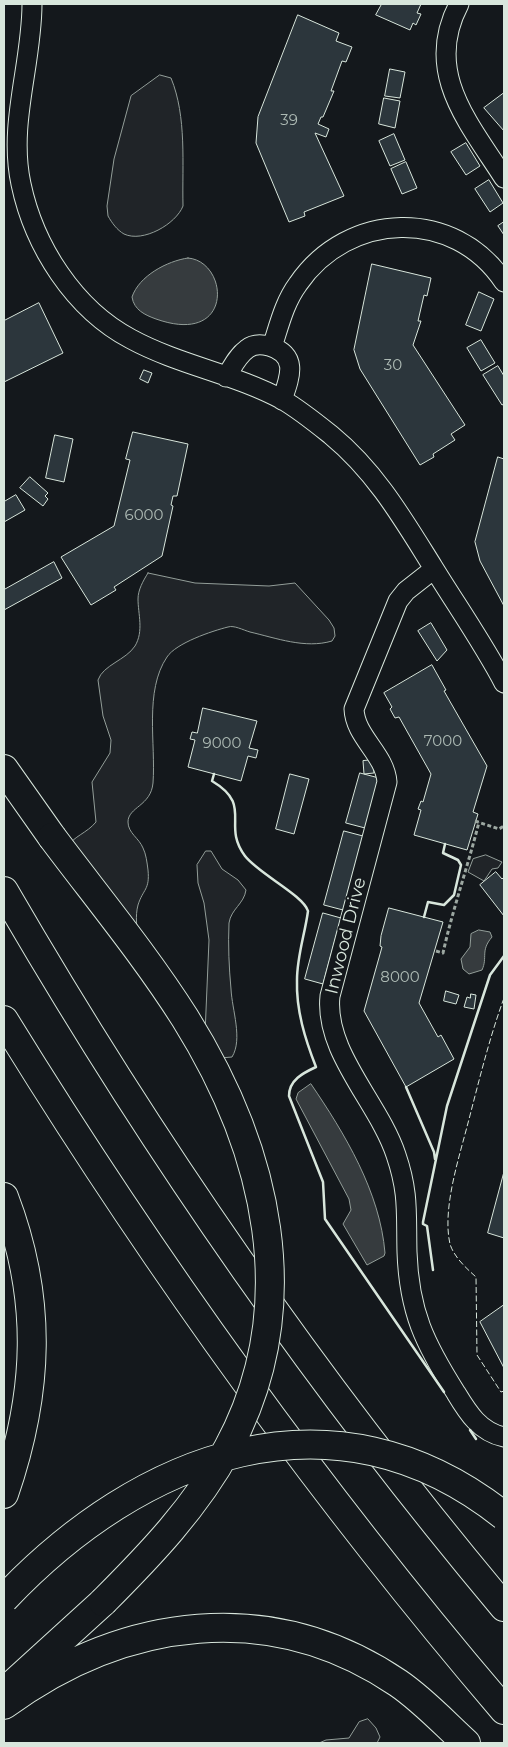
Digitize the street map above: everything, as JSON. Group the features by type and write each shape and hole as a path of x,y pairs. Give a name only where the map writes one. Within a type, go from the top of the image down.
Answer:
{"highway":[{"path":"4,769 173,1000 218,1076 240,1124 254,1165 265,1209 270,1255 268,1316 261,1358 249,1400 228,1449 173,1528 103,1602 4,1693"},
{"path":"4,891 136,1106 242,1263 384,1457 504,1607"},
{"path":"4,1020 102,1176 221,1349 366,1542 504,1710"},
{"path":"4,1197 25,1264 31,1307 33,1349 24,1419 4,1494"},
{"path":"4,1599 57,1548 131,1496 197,1464 229,1454 262,1447 296,1444 328,1445 392,1456 421,1466 464,1488 504,1516"},
{"path":"4,1705 64,1668 131,1640 186,1629 240,1628 275,1632 310,1640 364,1663 414,1695 466,1743"}],"street":[{"path":"32,4 17,127 17,147 19,172 29,213 46,251 80,299 115,330 152,349 282,400 330,434 363,465 392,500 455,600 504,683"},
{"path":"459,4 446,45 447,72 451,89 458,105 504,178"},
{"path":"272,348 283,312 298,283 320,258 349,240 385,228 419,229 454,239 484,258 504,282"},
{"path":"226,377 239,357 249,347 261,345 272,348 285,355 290,368 282,400"},
{"name":"Inwood Drive","path":"434,569 406,591 398,601 354,708 358,724 382,763 387,782 330,996 329,1012 338,1044 386,1132 402,1176 408,1207 409,1275 417,1319 425,1343 479,1427 504,1437"}],"path":[{"path":"436,951 443,952 452,910 462,886 477,822 499,829 504,826"}],"shaded area":[{"path":"160,75 171,78 182,125 183,206 174,219 158,230 149,234 132,236 124,234 119,230 108,216 107,206 114,159 131,96"},
{"path":"188,258 202,263 211,273 217,286 217,300 212,313 200,322 182,325 156,319 138,309 132,297 141,282 163,266"},
{"path":"148,573 195,583 269,586 295,583 329,620 334,628 335,636 332,641 311,644 280,640 236,627 230,627 186,642 167,657 160,671 153,702 153,783 148,797 132,813 128,822 128,826 144,850 148,870 147,886 137,909 138,939 67,847 96,822 92,782 110,753 111,740 103,716 98,680 105,670 131,651 138,640 140,622 138,596"},
{"path":"206,851 211,851 222,869 238,880 246,890 229,923 230,973 237,1033 237,1042 232,1057 220,1058 205,1034 209,940 204,903 198,883 197,865"},
{"path":"486,855 502,862 498,868 492,869 484,881 468,872 473,859"},
{"path":"479,930 490,932 492,937 486,946 482,970 469,974 463,969 461,959 470,947 471,934"},
{"path":"311,1084 348,1143 359,1164 376,1208 382,1230 385,1253 384,1256 367,1265 343,1224 351,1210 349,1199 296,1099 298,1093"},
{"path":"368,1719 376,1728 380,1737 377,1743 319,1743 326,1740 349,1738 359,1722"}],"building":[{"path":"382,4 421,4 417,13 421,14 416,25 413,23 410,30 376,15"},
{"path":"298,15 339,33 336,41 352,47 346,62 342,61 331,91 334,91 318,124 329,129 326,137 315,133 344,196 304,212 305,216 289,222 256,143 258,117"},
{"path":"390,69 405,72 400,98 385,96"},
{"path":"504,93 504,131 484,108"},
{"path":"384,98 400,101 395,128 379,124"},
{"path":"394,134 405,160 390,166 379,141"},
{"path":"466,143 480,166 466,175 451,152"},
{"path":"406,162 417,188 402,194 391,169"},
{"path":"489,180 503,203 490,212 475,189"},
{"path":"504,222 504,235 498,226"},
{"path":"372,264 431,278 427,296 424,295 418,321 421,321 413,345 465,425 451,434 455,440 433,454 434,457 420,465 360,369 354,350"},
{"path":"479,292 494,299 481,331 466,325"},
{"path":"39,303 63,353 4,382 4,321"},
{"path":"481,340 495,363 481,371 467,348"},
{"path":"498,366 504,376 504,404 502,405 483,375"},
{"path":"144,370 152,373 148,383 140,379"},
{"path":"133,432 188,444 177,496 173,496 171,505 173,506 162,556 114,587 116,590 91,605 61,557 114,526 130,460 126,459"},
{"path":"55,435 73,439 64,482 46,478"},
{"path":"498,457 504,459 504,606 480,561 475,542"},
{"path":"30,477 48,493 45,496 48,499 43,506 20,488"},
{"path":"16,495 25,510 4,522 4,502"},
{"path":"54,562 62,578 4,610 4,590"},
{"path":"431,623 447,650 437,661 418,631"},
{"path":"432,665 446,690 444,691 487,766 473,812 478,814 467,850 414,835 421,810 418,809 421,801 423,802 431,774 399,717 395,718 390,709 392,707 384,693"},
{"path":"203,708 257,721 249,748 258,750 256,758 248,756 241,781 188,767 195,740 190,739 192,732 197,733"},
{"path":"373,760 374,773 364,774 363,761"},
{"path":"360,773 379,778 365,828 346,823"},
{"path":"290,774 309,779 294,834 276,829"},
{"path":"344,831 363,836 343,910 324,905"},
{"path":"496,872 502,879 504,877 504,916 480,885"},
{"path":"389,908 443,922 419,1003 438,1037 441,1035 454,1059 406,1087 364,1011 382,947 380,946 381,936"},
{"path":"323,913 341,918 323,984 305,979"},
{"path":"446,991 459,995 456,1004 444,1001"},
{"path":"471,994 476,995 474,1009 464,1007 467,997 470,998"},
{"path":"504,1172 504,1238 488,1233"},
{"path":"504,1305 504,1368 480,1322"}],"fence":[{"path":"504,998 484,1060 456,1167 448,1215 450,1244 454,1253 476,1277 477,1355 501,1392 504,1391"}],"wall":[{"path":"214,774 212,781 232,799 235,807 238,845 245,856 260,870 290,891 308,911 298,962 297,991 302,1024 316,1067 294,1081 289,1096 323,1182 325,1219 444,1392"},
{"path":"424,917 428,902 444,905 454,895 461,865 458,860 443,853 445,844"},
{"path":"433,1270 427,1226 423,1222 447,1106 490,975 504,956"},
{"path":"406,1087 434,1152 435,1159"},
{"path":"470,1430 476,1439"}]}
